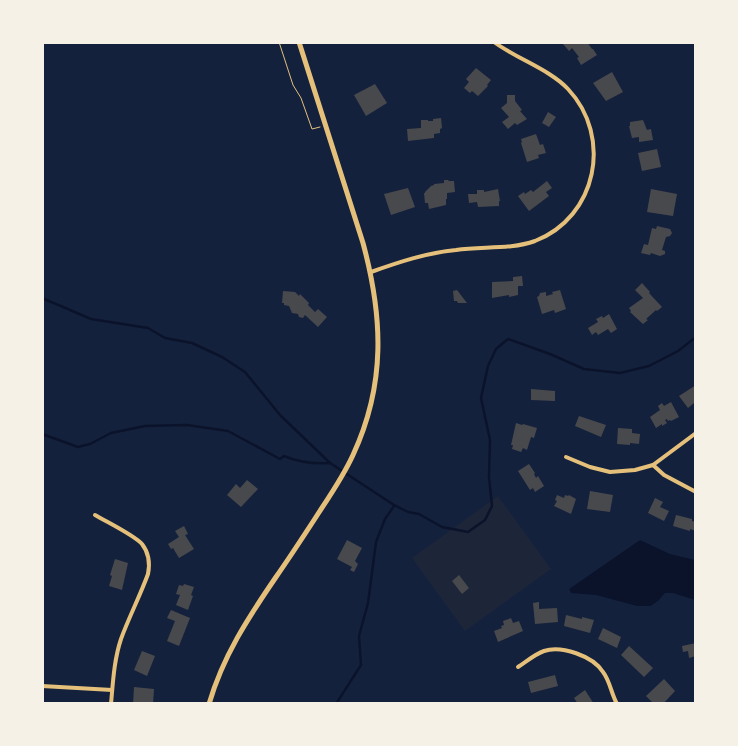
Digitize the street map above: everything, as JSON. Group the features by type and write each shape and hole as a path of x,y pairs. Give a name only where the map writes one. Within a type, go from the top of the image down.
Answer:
{"street":[{"path":"209,704 220,670 240,632 344,473 362,434 373,398 377,372 378,320 371,272 364,243 299,42"},
{"path":"371,272 408,259 433,253 457,249 513,246 535,240 552,232 567,220 579,204 587,189 593,165 594,143 588,121 578,101 557,79 494,42"},
{"path":"566,457 590,467 610,472 635,470 653,465 696,433"},
{"path":"653,465 664,475 696,492"},
{"path":"95,515 142,544 148,555 150,566 145,583 122,638 114,666 112,704"},
{"path":"518,667 546,650 560,649 580,655 594,662 604,672 617,704"},
{"path":"42,686 112,690"}],"path":[{"path":"279,42 293,86 301,98 312,129 326,126"}],"shaded area":[{"path":"498,496 551,569 465,631 412,558"},
{"path":"640,540 670,554 695,560 695,600 673,593 665,593 651,606 637,606 596,595 571,593 569,589"}],"building":[{"path":"565,42 587,42 597,55 581,65 577,58 579,57 572,48 569,51 563,44"},
{"path":"476,68 491,80 478,96 464,88 469,82 466,79"},
{"path":"612,72 623,92 606,101 593,83"},
{"path":"375,84 387,103 366,116 354,95"},
{"path":"507,95 515,95 515,101 522,110 520,111 527,119 517,125 515,123 508,129 502,122 509,117 501,108 507,103"},
{"path":"548,112 556,117 549,127 542,123"},
{"path":"441,118 442,128 440,133 434,134 434,138 408,141 407,129 421,128 421,120 433,121 433,119"},
{"path":"643,120 647,130 651,129 653,140 639,142 639,137 632,138 629,126 630,122"},
{"path":"536,134 540,145 543,144 546,153 538,155 539,158 527,162 521,139"},
{"path":"657,149 661,167 642,171 638,153"},
{"path":"444,180 454,181 455,192 447,193 446,205 429,209 428,203 425,203 424,193 434,184 444,183"},
{"path":"547,181 552,188 546,192 549,196 529,211 518,196 531,190 533,192"},
{"path":"408,188 415,207 391,215 384,194"},
{"path":"498,189 499,206 478,207 477,202 469,203 468,194 477,194 477,190 484,190 484,192"},
{"path":"651,189 677,194 673,216 647,212"},
{"path":"657,226 670,229 672,233 666,237 662,250 665,251 665,254 660,256 651,253 650,255 641,253 644,244 648,245 652,228 656,229"},
{"path":"522,276 523,286 518,286 518,295 492,298 492,282 513,281 513,277"},
{"path":"642,283 662,307 656,310 643,324 630,312 629,308 643,298 635,290"},
{"path":"457,290 467,303 454,301 453,291"},
{"path":"560,290 566,309 555,313 554,310 542,314 537,297 540,293 546,292 546,296"},
{"path":"283,291 295,292 299,296 300,294 315,312 318,309 327,317 318,327 305,315 303,318 299,317 298,314 292,313 289,306 282,303"},
{"path":"609,314 617,329 611,333 608,329 598,335 596,332 592,335 588,328 598,322 596,319 602,316 603,318"},
{"path":"696,385 696,405 694,403 688,408 679,396"},
{"path":"531,389 555,391 555,401 531,400"},
{"path":"671,402 679,417 671,421 667,419 665,420 667,423 656,428 650,417 660,410 658,406 662,403 664,406"},
{"path":"579,416 606,425 601,437 575,426"},
{"path":"516,423 537,428 534,438 531,437 527,450 523,448 521,452 512,449 513,445 511,445"},
{"path":"618,428 632,429 632,433 640,434 639,444 617,444"},
{"path":"529,464 536,478 538,476 544,486 535,492 533,488 530,490 518,471"},
{"path":"247,480 258,489 241,507 227,495 236,484 240,488"},
{"path":"590,491 613,495 610,512 587,509"},
{"path":"557,495 564,498 565,495 569,495 576,499 571,514 554,506 557,501 555,500"},
{"path":"655,498 663,502 660,507 669,511 664,521 648,513"},
{"path":"676,515 692,519 692,521 696,522 696,531 673,526"},
{"path":"184,526 188,534 185,535 194,549 179,558 168,544 179,537 175,531"},
{"path":"347,540 362,548 355,561 358,564 354,572 350,570 352,567 337,559"},
{"path":"115,559 128,563 122,590 109,586"},
{"path":"459,575 469,588 462,594 452,581"},
{"path":"184,584 194,587 188,610 176,605 180,595 176,594 179,585 183,586"},
{"path":"539,602 539,609 557,608 558,622 535,624 533,603"},
{"path":"171,610 190,618 179,646 167,641 175,621 167,618"},
{"path":"566,615 594,620 590,633 564,626"},
{"path":"511,618 513,623 519,621 523,631 498,642 494,631 502,628 501,626 504,625 503,621"},
{"path":"603,628 621,637 617,648 598,639"},
{"path":"696,643 696,656 689,658 688,651 683,652 682,646"},
{"path":"629,646 653,668 644,677 621,655"},
{"path":"142,651 155,656 147,676 134,670"},
{"path":"555,675 558,686 531,693 528,682"},
{"path":"664,679 675,691 663,704 654,704 646,696"},
{"path":"134,687 154,689 153,704 133,704"},
{"path":"585,690 594,704 578,704 574,698"}],"waterway":[{"path":"42,298 91,319 148,328 165,338 192,343 222,357 245,372 280,415 330,463"},
{"path":"42,434 78,447 90,444 111,433 145,426 187,425 228,431 280,459 284,456 307,462 330,463 394,505 408,512 419,514 442,527 468,532 485,520 492,506 489,477 490,440 481,398 488,366 496,349 508,339 584,369 620,373 649,366 678,351 696,337"},
{"path":"336,704 361,665 359,636 368,603 376,542 385,519 394,506"}]}
